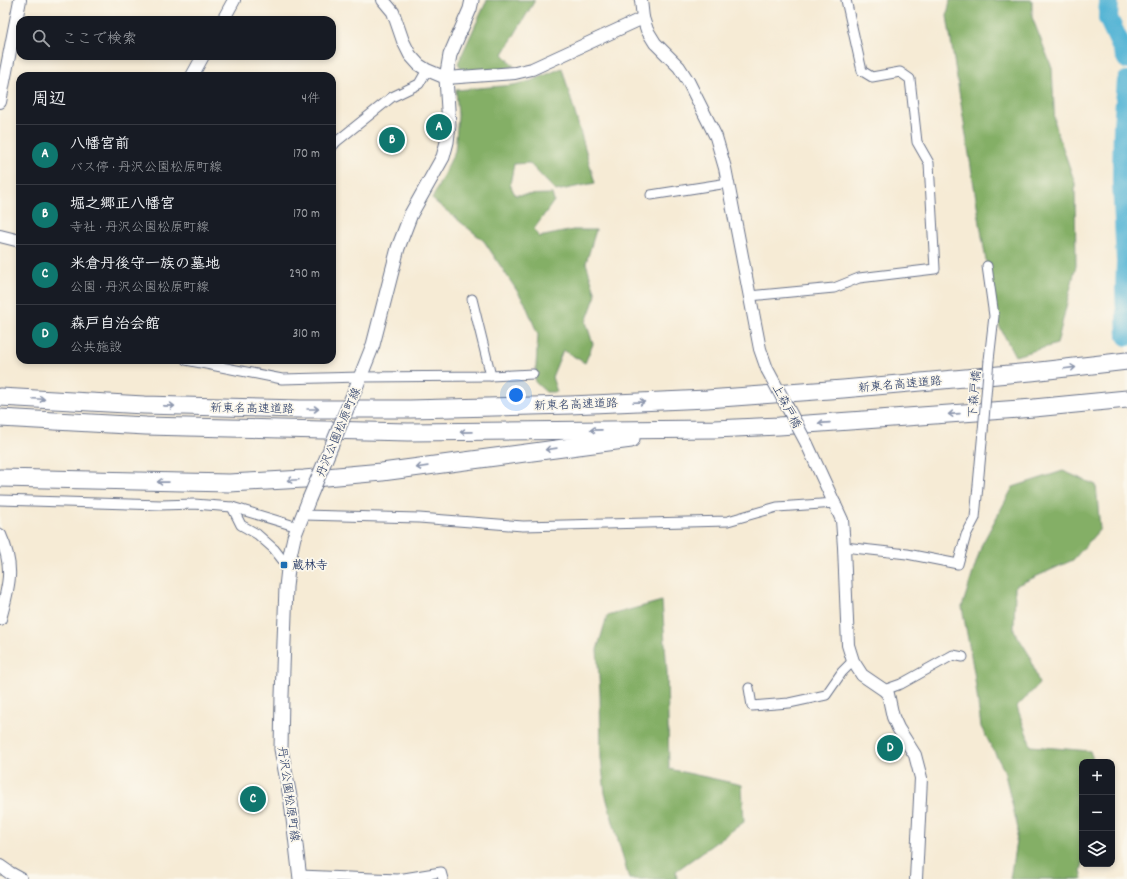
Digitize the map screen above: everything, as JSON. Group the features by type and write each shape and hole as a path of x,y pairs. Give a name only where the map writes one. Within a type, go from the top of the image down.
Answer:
{"highway":[{"name":"新東名高速道路","path":"0,397 144,405 300,409 410,409 570,405 707,399 843,389 1031,372 1127,361"},
{"name":"新東名高速道路","path":"0,418 146,426 408,432 714,429 779,426 1034,408 1127,399"},
{"path":"3,478 229,483 304,479 382,472 714,429"}],"main road":[{"name":"丹沢公園松原町線","path":"300,877 291,802 281,749 282,696 290,552 309,499 373,345 398,248 411,214 443,157 449,126 451,78 450,55 470,9 472,0"}],"street":[{"path":"17,16 20,0"},
{"path":"225,16 234,0"},
{"path":"383,0 393,12 403,41 410,55 419,65 427,70 451,78 515,73 532,68 643,18"},
{"name":"上森戸橋","path":"641,0 643,18 647,30 655,42 679,67 688,81 716,137 726,168 760,349 767,368 836,503 842,520 848,645 853,661"},
{"path":"749,296 834,288 859,278 935,269 929,163 917,142 910,79 900,72 872,77 862,71 846,0"},
{"path":"0,102 16,20"},
{"path":"194,72 201,60"},
{"path":"336,142 392,98 419,84 427,70"},
{"path":"651,195 728,183"},
{"path":"0,236 16,239"},
{"name":"下森戸橋","path":"844,547 907,554 958,564 966,536 975,518 994,316 987,266"},
{"path":"472,299 492,376"},
{"path":"212,364 282,379 534,374"},
{"path":"0,500 161,505 194,504 232,507 301,521 420,518 523,526 728,521 776,507 836,503"},
{"path":"232,507 241,525 263,539 274,549 288,567"},
{"path":"0,535 7,554 10,576 7,595 0,619"},
{"path":"884,690 901,684 953,655 963,657"},
{"path":"749,688 752,706 789,703 826,695 842,672 853,661 862,675 888,694 893,717 915,755 921,778 916,879"},
{"path":"0,866 21,879"},
{"path":"300,877 398,879 441,872 443,879"}],"green space":[{"path":"487,0 534,0 534,2 503,54 514,66 500,70 463,71 458,63"},
{"path":"950,0 1032,0 1032,17 1052,68 1055,125 1075,183 1076,266 1057,344 1015,356 995,318 947,16"},
{"path":"562,68 595,183 556,191 529,163 514,164 510,184 515,195 552,194 554,201 534,229 539,237 573,230 596,230 586,263 596,295 586,322 593,344 585,363 563,350 552,377 557,392 546,392 535,382 538,335 525,303 484,241 432,199 455,151 458,116 456,90 513,85 531,81"},
{"path":"1063,471 1096,485 1100,529 1073,560 1015,586 1014,630 1030,656 1039,684 1017,707 1031,746 1090,751 1093,759 1079,759 1079,867 1082,867 1081,870 1083,879 1010,879 1018,829 1004,770 981,727 974,672 962,607 982,544 1013,487"},
{"path":"662,601 667,672 669,769 742,785 744,822 676,871 677,879 629,879 605,793 601,758 600,692 597,650 607,616"}],"building":[{"path":"894,739 896,755 887,757 884,740"}],"waterway":[{"path":"1109,0 1108,18 1127,59"},
{"path":"1127,81 1123,125 1122,183 1126,261 1125,290 1127,336"}],"place":[{"name":"八幡宮前","path":"439,127"},
{"name":"堀之郷正八幡宮","path":"392,140"},
{"name":"蔵林寺","path":"284,565"},
{"name":"森戸自治会館","path":"890,748"},
{"name":"米倉丹後守一族の墓地","path":"253,799"}]}
